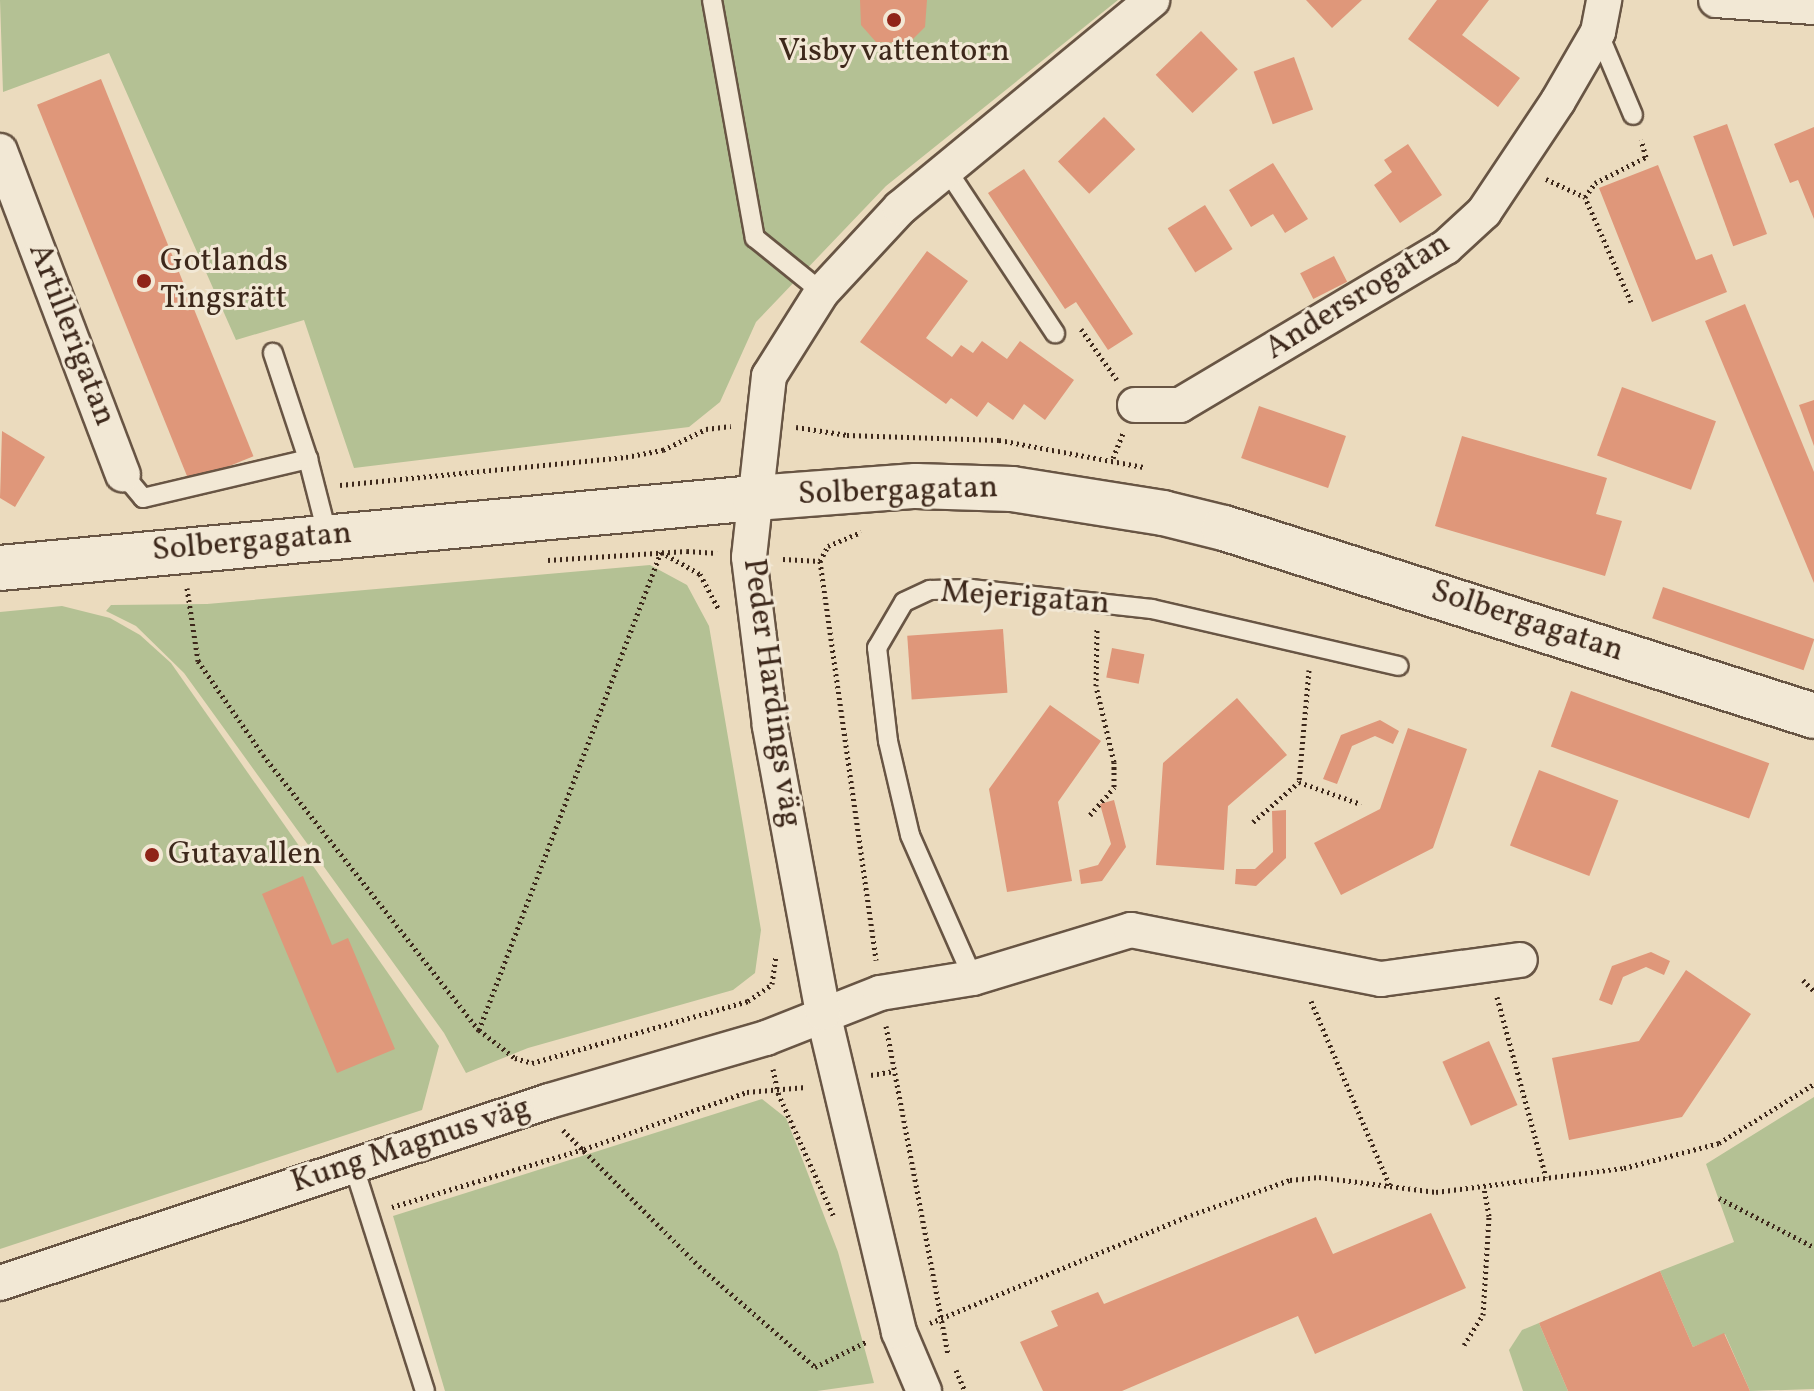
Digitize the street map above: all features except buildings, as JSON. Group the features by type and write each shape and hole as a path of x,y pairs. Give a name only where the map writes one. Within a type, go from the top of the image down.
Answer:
{"main road":[{"name":"Solbergagatan","path":"0,568 755,498 957,487 1012,489 1163,513 1328,558 1814,716"}],"street":[{"name":"Peder Hardings väg","path":"924,1391 899,1332 823,1013 755,619 749,557 769,376 822,292 900,208 1152,0"},
{"path":"1716,0 1814,7"},
{"name":"Andersrogatan","path":"1135,405 1180,405 1446,247 1484,212 1515,165 1601,16"},
{"name":"Artillerigatan","path":"0,151 123,474"},
{"path":"823,1013 880,993 973,978 1131,930 1381,979 1504,963"},
{"name":"Kung Magnus väg","path":"0,1283 549,1101 766,1038 823,1013"}],"lane":[{"path":"712,0 755,238 822,292"},
{"path":"1601,16 1633,115"},
{"path":"947,170 1055,333"},
{"path":"273,353 308,459 328,537"},
{"path":"123,474 143,498 308,459"},
{"name":"Mejerigatan","path":"973,978 910,835 888,741 877,648 904,602 930,590 971,589 1152,609 1398,666"},
{"path":"353,1164 425,1391"}],"path":[{"path":"1585,197 1595,183 1646,157 1633,115"},
{"path":"1515,165 1585,197 1631,302"},
{"path":"1055,333 1081,329 1135,405"},
{"path":"181,549 192,641 212,684 329,843 479,1030 515,1058 532,1063 748,1001 772,984 777,953"},
{"path":"479,1030 661,552 700,574 723,617"},
{"path":"820,561 893,1071 939,1321 965,1391"},
{"path":"1090,815 1114,787 1114,762 1096,686 1098,603"},
{"path":"1253,822 1299,782 1311,645"},
{"path":"1299,782 1361,804"},
{"path":"1295,963 1391,1187"},
{"path":"1504,963 1546,1177"},
{"path":"1803,980 1814,991"},
{"path":"532,1063 566,1136 584,1149 699,1266 815,1367 870,1341"},
{"path":"368,1214 584,1149 747,1092 778,1093 893,1071"},
{"path":"939,1321 1191,1215 1290,1180 1319,1177 1436,1192 1484,1189 1546,1177 1624,1168 1719,1143 1814,1084"},
{"path":"778,1093 835,1220"},
{"path":"1464,1345 1483,1315 1489,1216 1484,1189"},
{"path":"1719,1198 1814,1247"},
{"path":"866,1327 876,1353"}],"green space":[{"path":"0,0 1118,0 886,186 756,322 720,402 689,427 354,468 304,320 236,340 109,53 3,92"},
{"path":"650,565 687,585 709,626 761,930 755,973 733,990 528,1048 466,1073 444,1033 184,673 136,626 106,611 111,605 207,604"},
{"name":"Gutavallen","path":"62,606 110,618 140,635 171,663 439,1046 422,1110 0,1249 0,612"},
{"path":"1814,1097 1814,1389 1750,1391 1725,1334 1693,1347 1660,1271 1734,1242 1706,1164"},
{"path":"762,1099 786,1118 803,1161 838,1252 874,1383 817,1391 445,1391 393,1216"},
{"path":"1539,1323 1568,1391 1523,1391 1509,1350 1522,1330"}],"place":[{"name":"Visby vattentorn","path":"894,20"},
{"name":"Gotlands Tingsrätt","path":"144,281"},
{"name":"Gutavallen","path":"152,855"}]}
